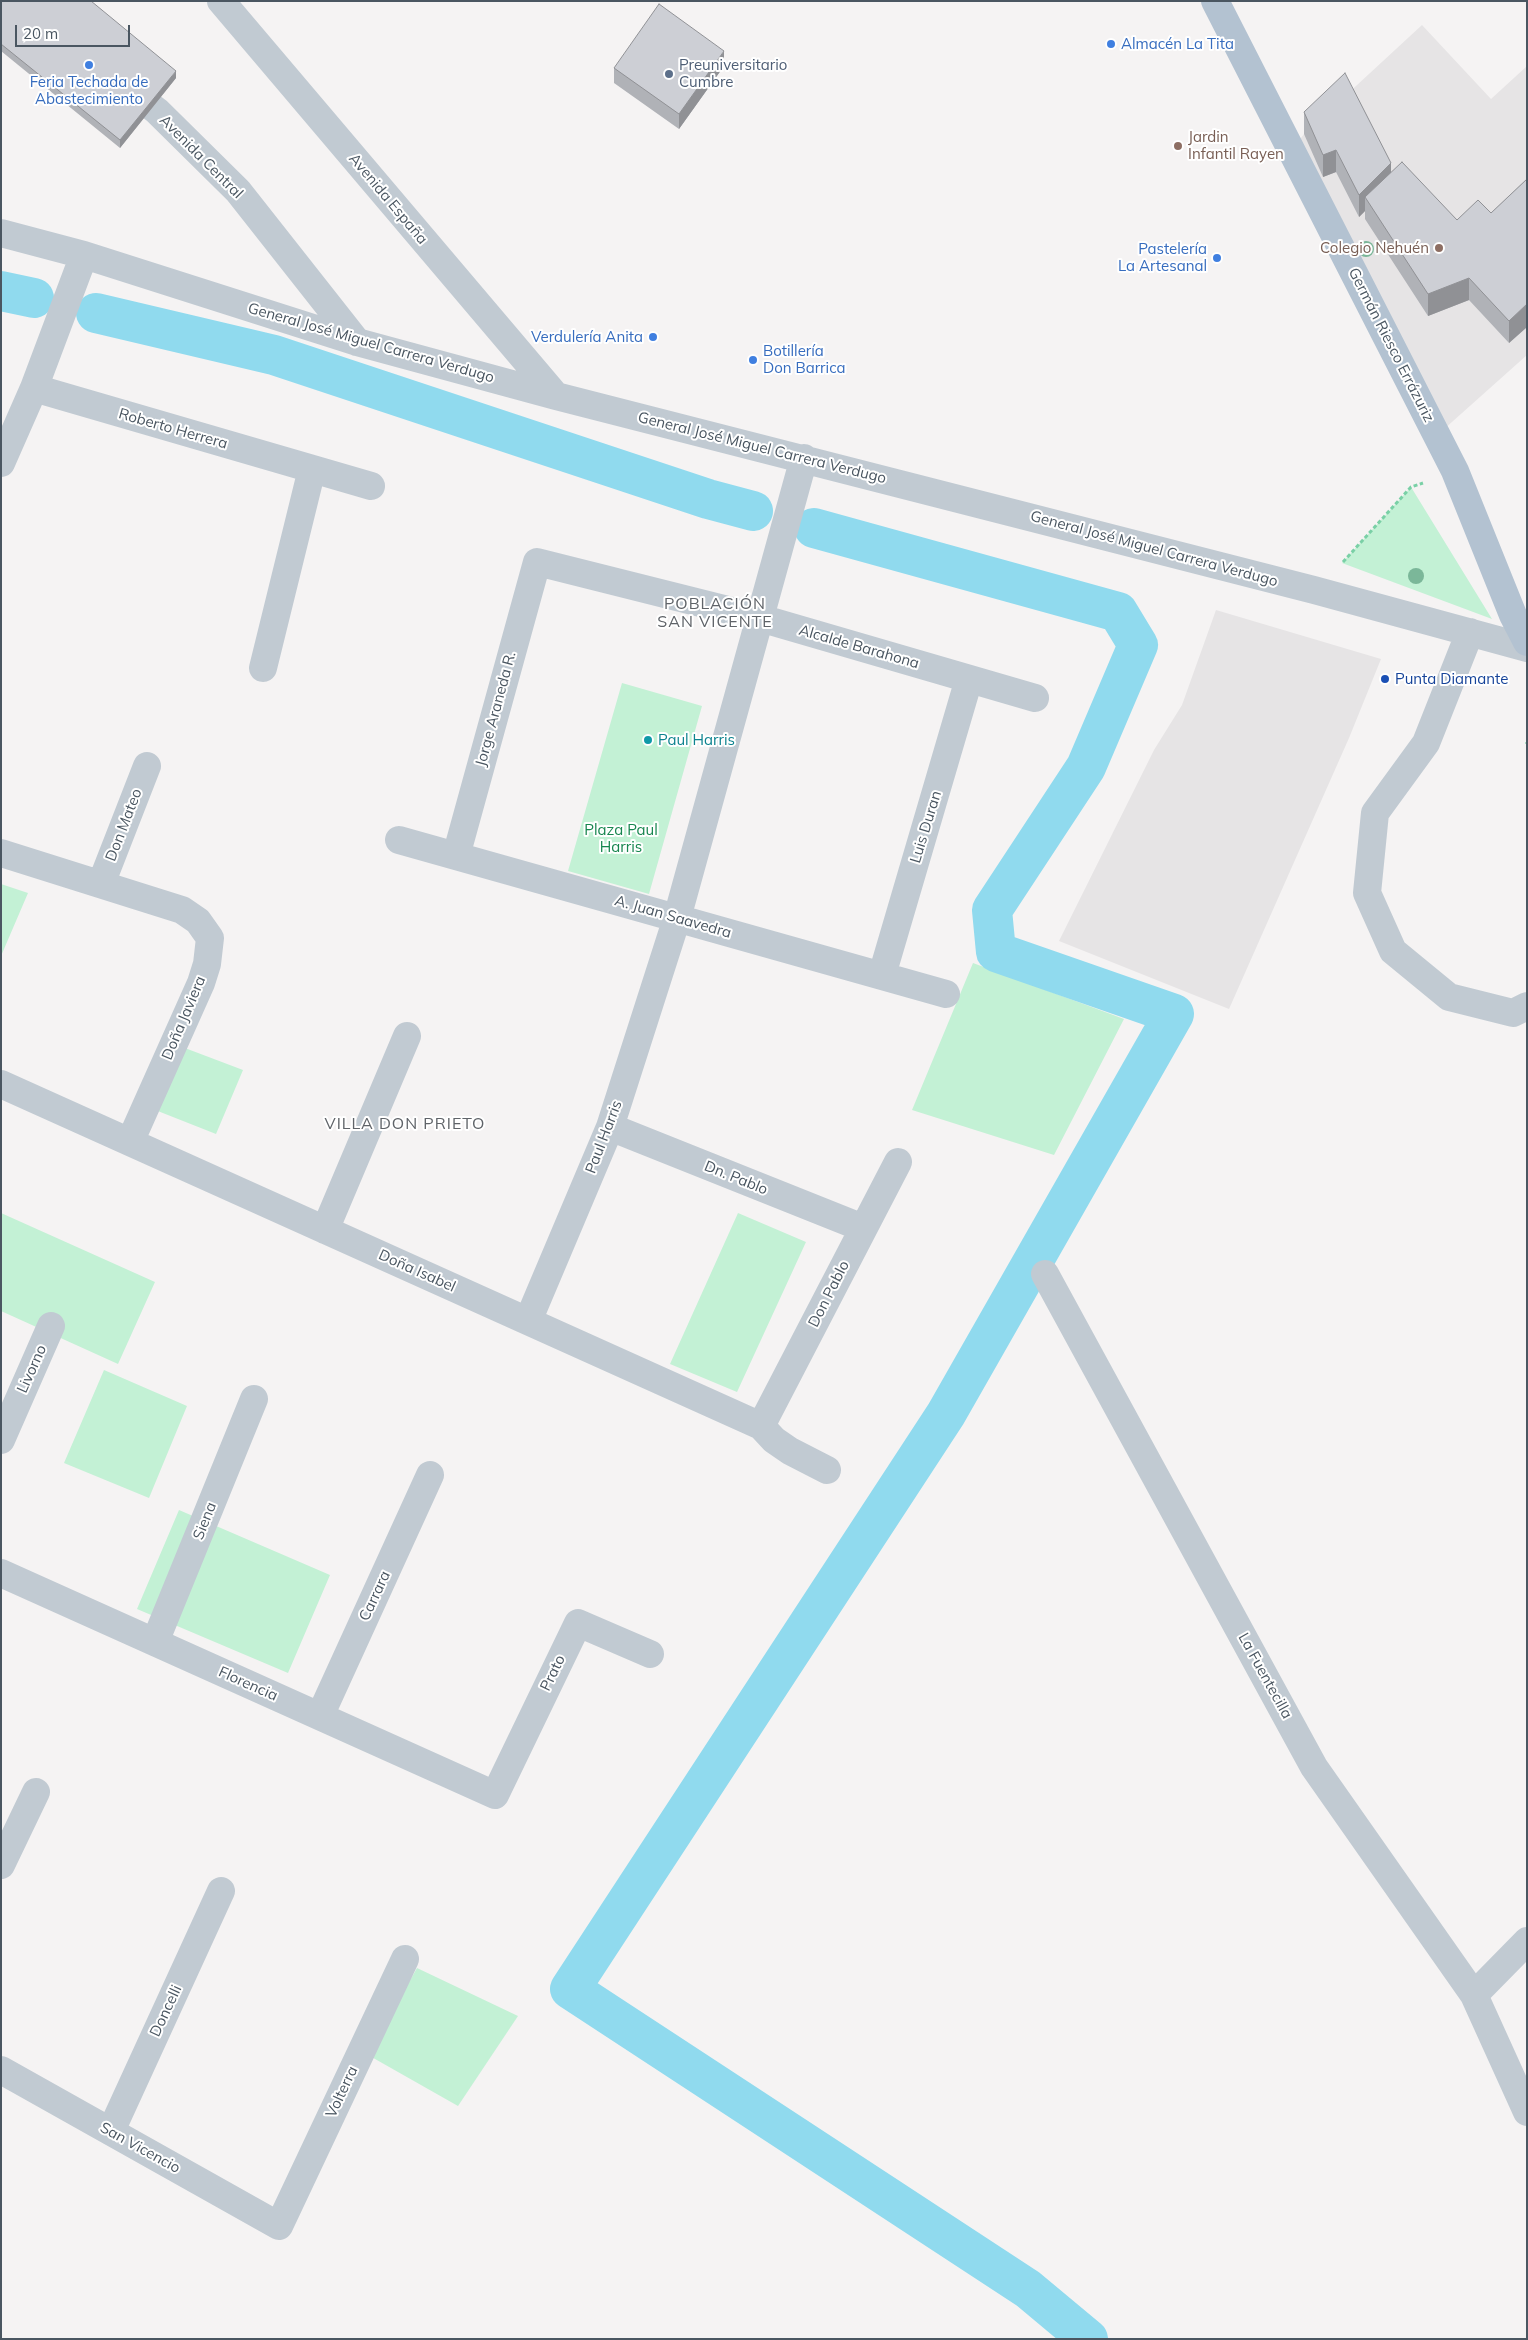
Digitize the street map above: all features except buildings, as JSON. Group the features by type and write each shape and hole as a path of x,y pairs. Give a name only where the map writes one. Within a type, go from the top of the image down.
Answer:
{"main road":[{"name":"Germán Riesco Errázuriz","path":"1214,1 1456,471 1513,615 1527,642"}],"street":[{"name":"Avenida España","path":"220,1 556,396"},
{"name":"Avenida Central","path":"102,69 157,112 238,191 357,342"},
{"name":"General José Miguel Carrera Verdugo","path":"1,233 84,255 357,342 556,396 1314,590 1527,648"},
{"path":"1,463 8,430 34,388 84,255"},
{"name":"Roberto Herrera","path":"34,388 371,486"},
{"name":"Paul Harris","path":"528,1321 610,1127 677,918 804,458"},
{"path":"263,668 312,469"},
{"name":"Alcalde Barahona","path":"537,562 760,618 1035,698"},
{"name":"Jorge Araneda R.","path":"456,856 537,562"},
{"path":"1470,632 1426,743 1375,813 1367,892 1394,951 1449,997 1514,1013 1527,1006"},
{"name":"Luis Duran","path":"882,975 969,679"},
{"name":"Don Mateo","path":"101,884 147,766"},
{"name":"A. Juan Saavedra","path":"399,840 946,994"},
{"name":"Doña Javiera","path":"1,853 182,910 198,921 210,938 207,964 201,983 130,1142"},
{"path":"325,1230 407,1036"},
{"name":"Doña Isabel","path":"1,1084 761,1426 774,1440 790,1451 827,1470"},
{"name":"Dn. Pablo","path":"610,1127 863,1228"},
{"name":"Don Pablo","path":"761,1426 898,1162"},
{"name":"La Fuentecilla","path":"1045,1274 1314,1767 1474,1995 1527,2112"},
{"name":"Livorno","path":"1,1440 51,1326"},
{"name":"Siena","path":"155,1642 254,1399"},
{"name":"Carrara","path":"320,1716 430,1475"},
{"name":"Florencia","path":"1,1573 494,1795"},
{"name":"Prato","path":"494,1795 578,1623 650,1654"},
{"path":"1,1864 36,1792"},
{"name":"Doncelli","path":"111,2131 220,1891"},
{"path":"1474,1995 1527,1941"},
{"name":"Volterra","path":"279,2226 405,1959"},
{"name":"San Vicencio","path":"1,2070 279,2226"}],"path":[{"path":"1314,590 1342,563 1411,487 1456,471"}],"shaded area":[{"name":"Colegio Nehuén","path":"1422,25 1491,99 1527,66 1527,355 1443,430 1298,142 1304,134"},
{"path":"1216,610 1381,659 1349,738 1229,1009 1059,941 1154,750 1182,705"}],"green space":[{"path":"1411,487 1492,619 1342,563"},
{"name":"Plaza Paul Harris","path":"622,683 702,706 649,894 568,871"},
{"path":"1,884 28,893 1,956"},
{"path":"973,963 1124,1019 1054,1155 912,1110"},
{"path":"169,1042 243,1070 216,1134 140,1104"},
{"path":"1,1213 155,1282 118,1364 1,1311"},
{"path":"738,1213 806,1242 737,1392 670,1364"},
{"path":"104,1370 187,1406 149,1498 64,1463"},
{"path":"179,1510 330,1575 288,1673 137,1609"},
{"path":"417,1968 518,2016 458,2106 368,2055"}],"waterway":[{"path":"1,291 34,298"},
{"path":"96,313 274,355 708,499 753,511"},
{"path":"814,528 1118,612 1138,645 1086,767 992,910 996,952 1174,1014 946,1414 570,1989 1028,2289 1088,2339"}],"place":[{"name":"Almacén La Tita","path":"1111,44"},
{"name":"Feria Techada de Abastecimiento","path":"89,65"},
{"name":"Preuniversitario Cumbre","path":"669,74"},
{"name":"Jardin Infantil Rayen","path":"1178,146"},
{"name":"Colegio Nehuén","path":"1439,248"},
{"name":"Pastelería La Artesanal","path":"1217,258"},
{"name":"Verdulería Anita","path":"653,337"},
{"name":"Botillería Don Barrica","path":"753,360"},
{"name":"Punta Diamante","path":"1385,679"},
{"name":"Paul Harris","path":"648,740"}],"district":[{"name":"POBLACIÓN SAN VICENTE","path":"715,613"},
{"name":"VILLA DON PRIETO","path":"405,1124"}]}
